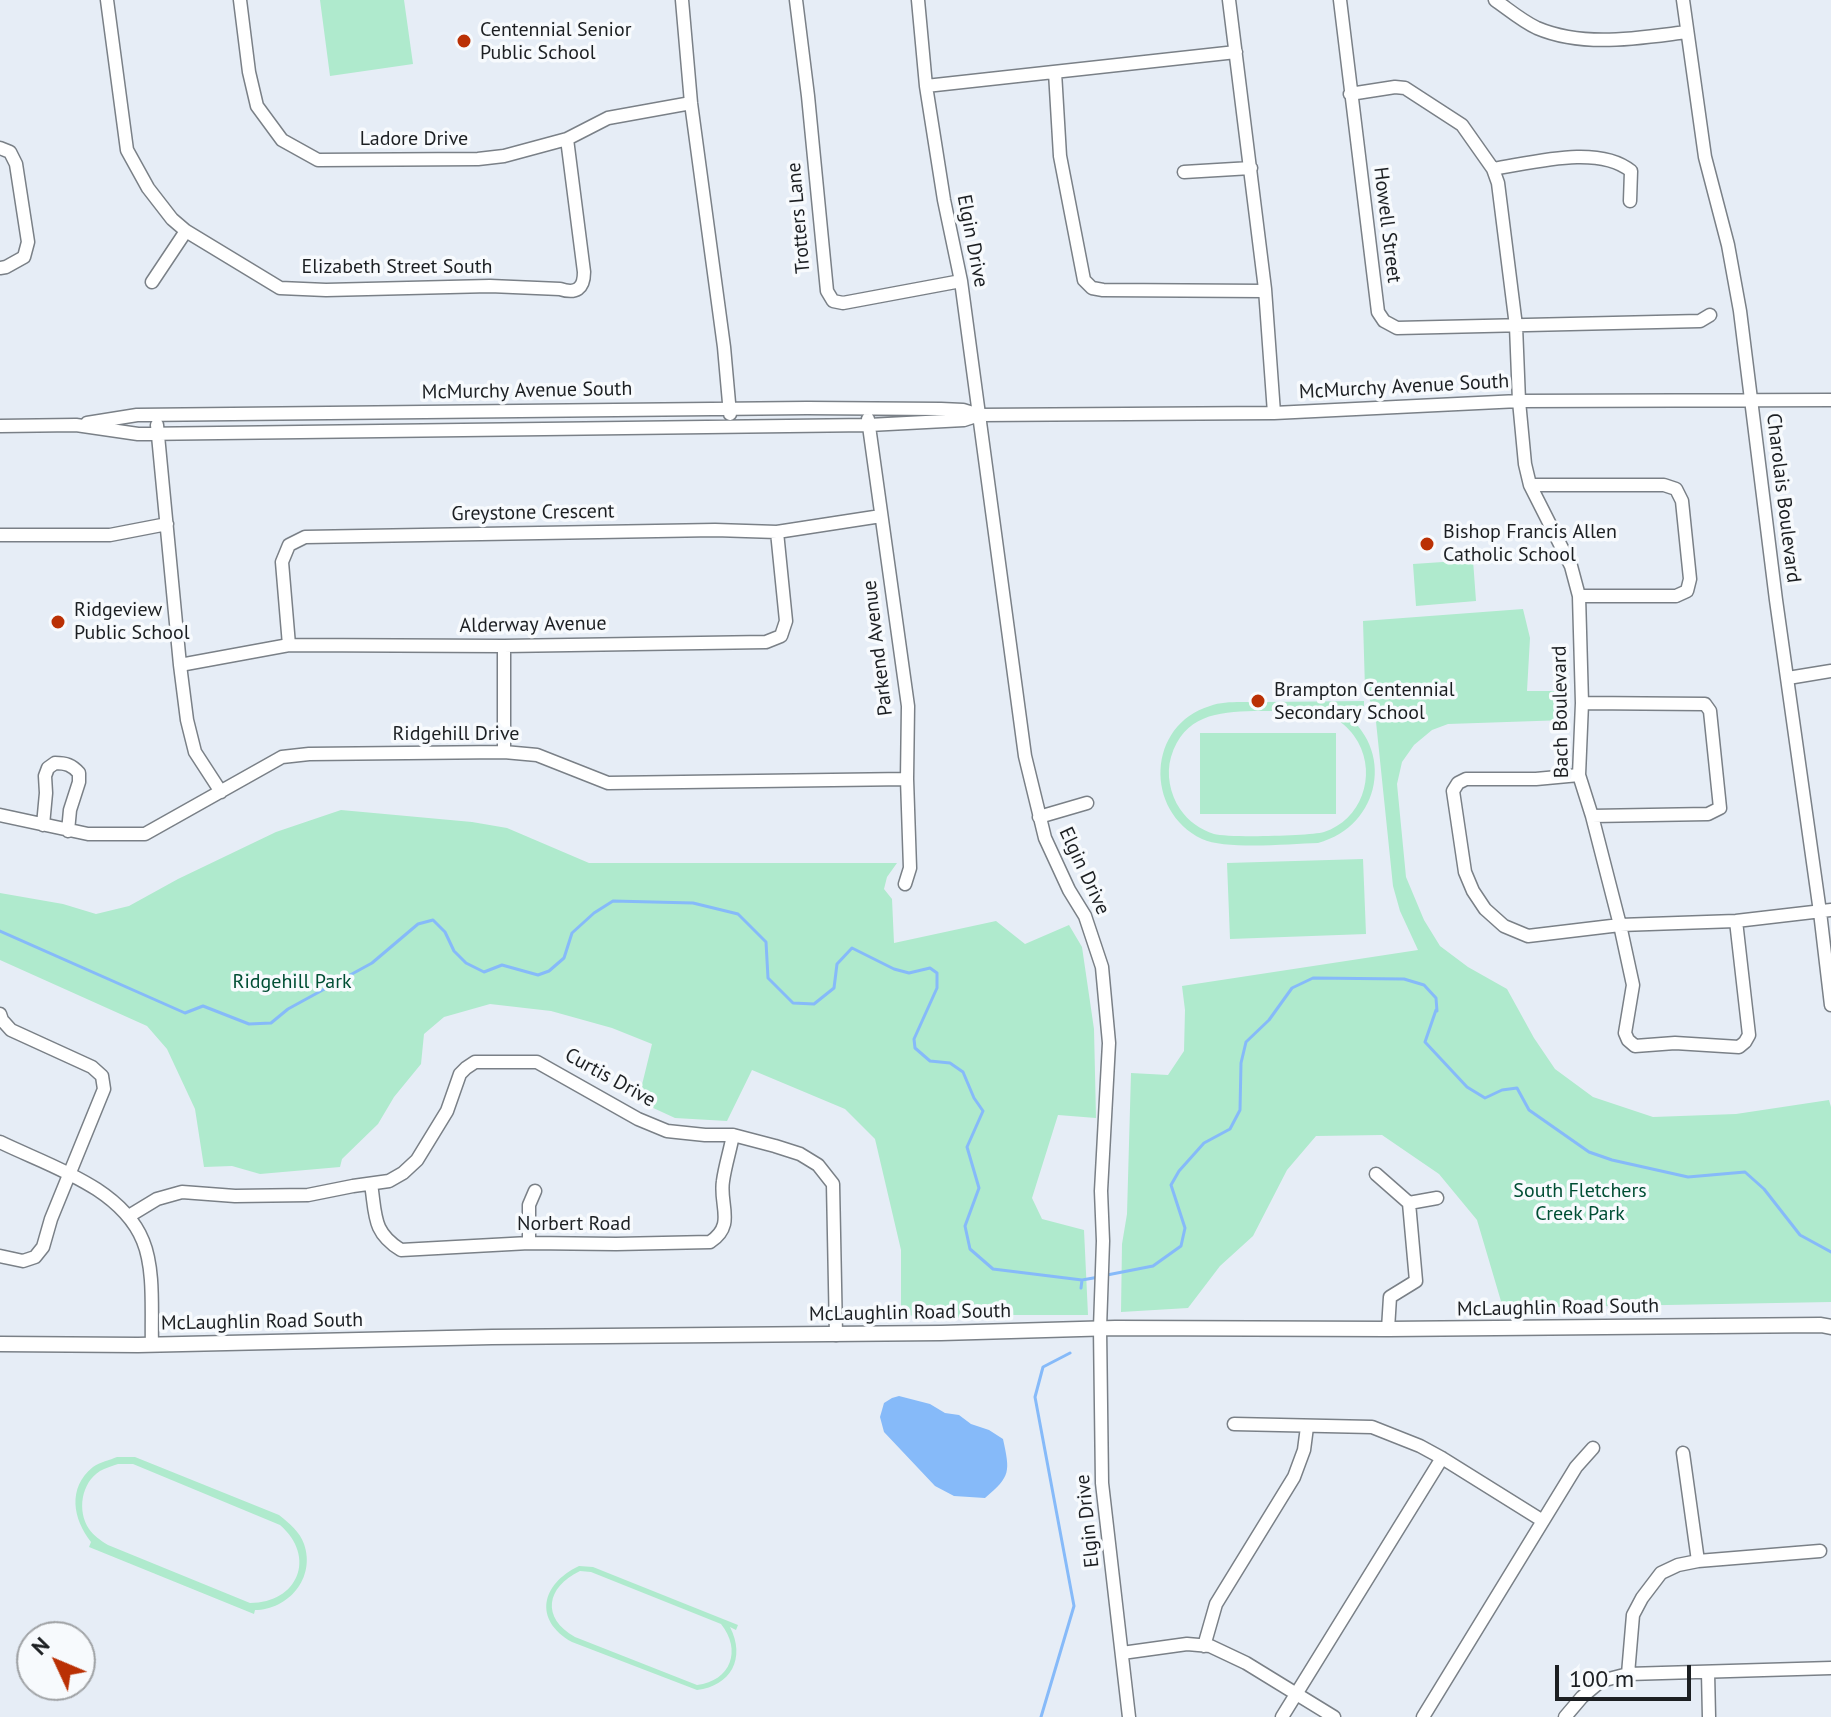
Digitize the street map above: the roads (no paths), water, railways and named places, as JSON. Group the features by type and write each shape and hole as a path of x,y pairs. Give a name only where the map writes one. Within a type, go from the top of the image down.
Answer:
{"main road":[{"name":"McLaughlin Road South","path":"0,1344 152,1345 1100,1328 1828,1325"}],"street":[{"name":"Elizabeth Street South","path":"107,0 127,150 148,188 172,219 186,231 280,288 326,290 490,286 570,292 580,288 584,281 567,139"},
{"name":"Ladore Drive","path":"240,0 249,72 257,106 282,140 318,160 478,159 504,156 567,139 608,118 691,103"},
{"path":"682,0 691,103 730,426"},
{"name":"Trotters Lane","path":"796,0 827,291 833,301 843,303 961,281"},
{"name":"Elgin Drive","path":"918,0 926,86 944,200 961,281 1025,756 1045,838 1085,916 1102,967 1109,1043 1101,1191 1102,1483 1129,1717"},
{"path":"1229,0 1265,291 1274,413"},
{"name":"Howell Street","path":"1340,0 1378,312 1384,321 1397,328 1516,326"},
{"path":"1495,0 1536,27 1578,40 1641,38 1687,32"},
{"name":"Charolais Boulevard","path":"1683,0 1705,157 1735,278 1776,600 1826,911 1831,1005"},
{"path":"926,86 1236,52"},
{"path":"1055,72 1060,156 1084,280 1092,288 1103,290 1265,291"},
{"path":"1350,94 1405,88 1462,125 1493,169 1571,157 1622,164 1631,171 1630,201"},
{"path":"0,268 24,257 28,242 16,164 5,150"},
{"path":"1184,172 1251,168"},
{"name":"Bach Boulevard","path":"1493,169 1498,183 1516,326 1525,464 1530,485 1571,566 1579,596 1582,703 1579,775 1633,985 1625,1033 1635,1046 1675,1043 1739,1047 1745,1042 1749,1035 1736,921"},
{"path":"152,282 186,231"},
{"path":"1516,326 1700,321 1710,315"},
{"name":"McMurchy Avenue South","path":"0,426 76,425 133,415 866,408 963,410 979,415 1274,413 1519,401 1831,400"},
{"name":"Parkend Avenue","path":"866,408 908,706 910,868 905,884"},
{"path":"157,415 156,434 187,720 195,752 221,792"},
{"name":"McMurchy Avenue South","path":"76,425 156,434 869,425 964,420 979,415"},
{"path":"1530,485 1664,485 1676,489 1682,501 1690,579 1687,591 1676,596 1579,596"},
{"name":"Greystone Crescent","path":"289,645 282,562 289,545 305,537 715,530 777,532 881,516"},
{"path":"0,535 110,535 167,524"},
{"name":"Alderway Avenue","path":"180,665 289,645 766,642 781,636 786,621 777,532"},
{"path":"504,646 504,752"},
{"path":"1788,678 1831,671"},
{"path":"1582,703 1705,704 1710,711 1720,808 1708,814 1592,816"},
{"name":"Ridgehill Drive","path":"0,815 88,834 145,834 282,757 309,754 504,752 537,755 608,783 907,779"},
{"path":"43,825 45,776 48,768 55,763 66,763 79,773 68,831"},
{"path":"1579,775 1536,779 1466,779 1458,783 1453,791 1465,872 1485,909 1504,926 1528,936 1620,925 1736,921 1826,911"},
{"path":"1039,817 1087,803"},
{"path":"0,1014 11,1030 92,1067 102,1076 104,1089 51,1219 43,1247 35,1257 23,1261 0,1256"},
{"name":"Curtis Drive","path":"129,1216 157,1199 182,1192 235,1196 308,1195 389,1181 417,1160 447,1111 460,1074 466,1068 475,1062 537,1062 638,1119 667,1131 733,1135 800,1154 818,1165 833,1184 836,1335"},
{"name":"Norbert Road","path":"371,1184 377,1224 385,1240 401,1250 529,1243 710,1242 719,1236 726,1223 722,1185 733,1135"},
{"path":"0,1142 97,1189 129,1216 143,1242 149,1269 152,1345"},
{"path":"1376,1174 1409,1203 1416,1281 1390,1297 1388,1329"},
{"path":"529,1243 529,1205 535,1191"},
{"path":"1409,1203 1437,1198"},
{"path":"1234,1424 1372,1427 1442,1458 1543,1521"},
{"path":"1204,1646 1216,1604 1294,1477 1304,1450 1307,1427"},
{"path":"1423,1717 1576,1467 1593,1448"},
{"path":"1683,1453 1698,1561"},
{"path":"1282,1717 1442,1458"},
{"path":"1628,1674 1633,1615 1661,1573 1698,1561 1820,1551"},
{"path":"1122,1653 1187,1644 1210,1646 1246,1663 1334,1717"},
{"path":"1565,1717 1601,1681 1628,1674 1831,1668"},
{"path":"1708,1672 1709,1717"}],"water":[{"path":"899,1396 959,1415 1003,1439 1007,1466 1000,1484 985,1498 954,1496 935,1486 884,1432 880,1417 884,1403"}],"waterway":[{"path":"0,931 185,1013 203,1006 249,1024 271,1023 288,1009 372,963 418,924 433,920 466,963 484,972 502,965 538,975 549,971 564,958 572,933 613,901 693,903 738,914 766,942 768,978 793,1003 814,1004 834,988 837,964 852,948 909,973 930,968 937,973 937,988 914,1039 915,1048 930,1061 950,1063 963,1072 983,1111 967,1147 979,1188 965,1226 970,1249 993,1269 1082,1280 1099,1277"},
{"path":"1107,1275 1153,1266 1181,1246 1185,1228 1171,1185 1204,1143 1230,1129 1240,1110 1241,1063 1246,1042 1269,1020 1292,988 1313,978 1404,979 1424,985 1436,998 1437,1011"},
{"path":"1436,1010 1425,1042 1467,1087 1485,1098 1502,1090 1517,1088 1529,1110 1589,1152 1612,1160 1688,1177 1745,1172 1764,1189 1800,1235 1831,1252"},
{"path":"1081,1288 1082,1280"},
{"path":"1041,1717 1074,1606 1035,1397 1043,1367 1070,1353"}],"place":[{"name":"Centennial Senior Public School","path":"464,41"},
{"name":"Bishop Francis Allen Catholic School","path":"1427,544"},
{"name":"Ridgeview Public School","path":"58,622"},
{"name":"Brampton Centennial Secondary School","path":"1258,701"}],"park label":[{"name":"Ridgehill Park","path":"292,982"},
{"name":"South Fletchers Creek Park","path":"1580,1202"}]}
